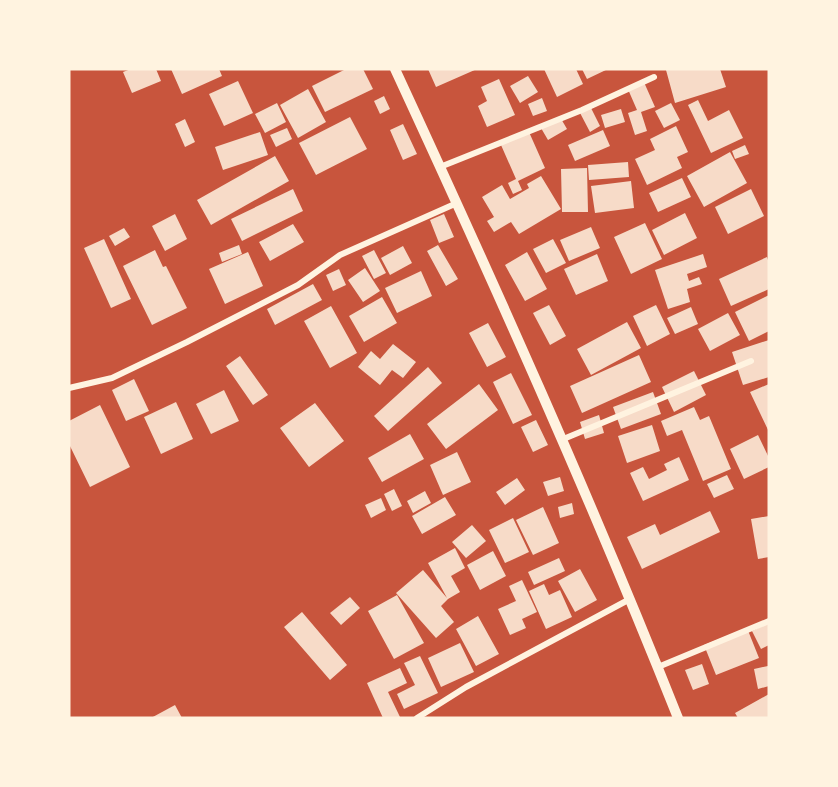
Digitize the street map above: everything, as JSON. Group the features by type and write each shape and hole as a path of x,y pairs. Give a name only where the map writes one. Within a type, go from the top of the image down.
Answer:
{"street":[{"path":"395,69 457,203 561,440 630,599 678,718"},
{"path":"440,167 582,110 654,77"},
{"path":"69,388 112,378 188,342 298,285 340,255 457,203"},
{"path":"561,440 751,361"},
{"path":"417,718 466,687 630,599"},
{"path":"658,667 769,621"}],"building":[{"path":"131,69 156,69 161,81 132,93 123,72"},
{"path":"171,69 219,69 222,76 182,94"},
{"path":"346,69 363,69 373,89 325,112 312,86"},
{"path":"428,69 477,69 436,87"},
{"path":"544,69 576,69 583,84 557,97"},
{"path":"582,69 608,69 587,79"},
{"path":"720,69 726,87 675,103 666,70"},
{"path":"528,76 538,92 520,103 510,86"},
{"path":"499,79 515,115 487,127 478,106 487,101 481,87"},
{"path":"643,80 655,107 641,112 647,131 635,135 628,113 637,110 627,87"},
{"path":"238,81 253,113 224,126 209,94"},
{"path":"308,89 326,122 298,138 280,105"},
{"path":"384,96 390,109 380,114 374,101"},
{"path":"542,98 547,111 533,116 528,104"},
{"path":"698,100 708,121 729,110 743,138 711,153 688,105"},
{"path":"277,103 286,122 265,133 255,114"},
{"path":"671,103 680,120 664,128 655,111"},
{"path":"590,106 600,126 590,132 579,111"},
{"path":"621,109 625,122 605,128 601,115"},
{"path":"350,117 367,149 316,175 299,143"},
{"path":"560,117 567,129 548,140 541,128"},
{"path":"185,119 195,142 185,147 175,124"},
{"path":"403,124 417,154 403,160 390,130"},
{"path":"676,126 688,152 677,157 682,168 647,185 635,159 655,150 650,139"},
{"path":"287,128 292,139 276,147 270,135"},
{"path":"603,130 610,146 575,161 568,145"},
{"path":"260,132 268,155 223,170 215,147"},
{"path":"529,132 545,168 518,181 522,190 513,194 508,183 516,179 501,145"},
{"path":"745,145 749,154 735,159 732,151"},
{"path":"730,152 747,183 704,207 687,176"},
{"path":"275,156 289,181 211,225 197,200"},
{"path":"628,162 629,177 589,180 588,165"},
{"path":"587,168 588,212 562,212 561,169"},
{"path":"541,176 561,209 519,234 511,222 494,232 487,221 494,217 482,197 502,185 510,199 529,188 527,184"},
{"path":"682,178 691,197 658,212 649,193"},
{"path":"631,181 634,208 595,213 591,186"},
{"path":"293,189 303,211 242,241 231,219"},
{"path":"751,189 764,216 728,234 715,207"},
{"path":"685,213 697,238 664,255 652,230"},
{"path":"175,214 187,239 165,251 152,226"},
{"path":"444,214 454,237 439,243 430,220"},
{"path":"645,223 662,259 631,274 614,237"},
{"path":"293,224 304,242 270,261 259,242"},
{"path":"591,227 600,248 569,261 560,240"},
{"path":"124,228 130,237 115,246 109,236"},
{"path":"104,239 131,299 111,308 84,248"},
{"path":"553,239 566,263 546,273 533,249"},
{"path":"239,245 242,254 222,262 219,253"},
{"path":"438,245 458,279 446,286 427,251"},
{"path":"403,246 412,263 390,275 381,258"},
{"path":"155,250 163,267 166,266 187,308 152,325 123,266"},
{"path":"374,250 386,273 374,279 362,256"},
{"path":"248,252 263,286 225,304 209,269"},
{"path":"527,252 547,289 525,301 505,265"},
{"path":"597,254 608,281 576,295 564,269"},
{"path":"703,254 707,267 687,274 689,281 699,277 702,284 687,289 690,302 668,309 655,270"},
{"path":"767,257 769,289 731,306 719,279"},
{"path":"365,268 380,291 363,302 348,280"},
{"path":"339,269 346,285 333,291 326,275"},
{"path":"421,271 432,296 397,313 385,288"},
{"path":"313,284 322,300 275,325 267,309"},
{"path":"769,295 769,331 749,341 735,312"},
{"path":"382,297 397,323 364,342 349,316"},
{"path":"549,305 566,336 550,345 533,313"},
{"path":"656,305 670,334 647,346 633,316"},
{"path":"331,306 357,353 330,368 304,321"},
{"path":"691,307 698,324 675,334 667,318"},
{"path":"728,313 740,335 710,351 698,329"},
{"path":"627,322 641,348 591,375 577,349"},
{"path":"488,323 506,357 487,367 469,333"},
{"path":"769,340 769,377 743,385 732,352"},
{"path":"393,344 416,362 403,378 392,370 380,385 358,367 371,351 380,359"},
{"path":"639,355 651,382 582,413 570,386"},
{"path":"240,356 268,395 253,405 226,366"},
{"path":"428,367 442,383 388,431 374,416"},
{"path":"694,371 706,395 674,412 662,387"},
{"path":"511,373 532,415 513,424 493,382"},
{"path":"134,379 149,411 126,421 112,390"},
{"path":"479,384 498,410 446,449 427,424"},
{"path":"769,384 769,432 750,392"},
{"path":"224,390 239,421 211,434 196,404"},
{"path":"653,392 661,414 621,429 613,407"},
{"path":"176,402 193,439 161,454 144,417"},
{"path":"315,403 344,441 309,467 280,428"},
{"path":"100,405 130,467 90,487 69,444 69,421"},
{"path":"694,407 700,420 709,416 731,469 703,481 682,430 667,436 661,421"},
{"path":"599,415 604,433 585,439 580,422"},
{"path":"536,420 548,445 533,452 521,427"},
{"path":"652,425 660,451 627,463 618,436"},
{"path":"410,434 424,459 382,482 368,458"},
{"path":"758,435 769,458 769,467 744,479 730,449"},
{"path":"457,452 471,482 443,495 430,465"},
{"path":"679,457 689,480 643,501 630,473 643,467 649,479 667,470 664,464"},
{"path":"727,475 734,489 714,498 707,484"},
{"path":"560,477 564,491 548,496 543,482"},
{"path":"517,478 525,490 505,505 496,492"},
{"path":"394,489 402,506 392,511 384,494"},
{"path":"425,491 431,503 413,513 407,501"},
{"path":"445,497 456,515 422,534 412,516"},
{"path":"381,498 386,510 371,518 365,505"},
{"path":"572,503 574,514 560,518 558,507"},
{"path":"543,507 559,543 533,555 516,520"},
{"path":"710,511 720,532 642,569 627,537 655,524 660,535"},
{"path":"769,516 769,557 758,559 751,519"},
{"path":"513,518 529,552 505,563 489,530"},
{"path":"472,525 486,541 466,558 452,542"},
{"path":"455,548 465,568 451,576 460,592 441,606 454,622 436,638 396,593 423,570 447,598 428,563"},
{"path":"493,551 506,576 480,590 467,565"},
{"path":"559,558 565,571 534,585 528,572"},
{"path":"580,569 597,600 575,612 558,581"},
{"path":"522,580 537,612 522,619 526,628 510,635 498,609 516,601 509,586"},
{"path":"544,584 549,595 560,590 572,617 546,629 529,591"},
{"path":"397,595 424,643 394,659 368,611"},
{"path":"350,597 360,608 341,625 330,613"},
{"path":"302,612 347,665 330,680 284,627"},
{"path":"478,616 499,654 476,666 456,629"},
{"path":"769,623 769,645 761,649 752,631"},
{"path":"747,628 759,658 716,675 704,645"},
{"path":"460,643 474,672 441,687 428,658"},
{"path":"420,656 438,693 404,709 397,694 415,685 404,663"},
{"path":"702,664 709,684 693,690 685,670"},
{"path":"768,666 769,686 758,689 754,669"},
{"path":"400,668 407,683 388,692 400,717 383,718 367,683"},
{"path":"769,694 769,718 738,718 735,713"},
{"path":"175,705 182,718 151,718"}]}
